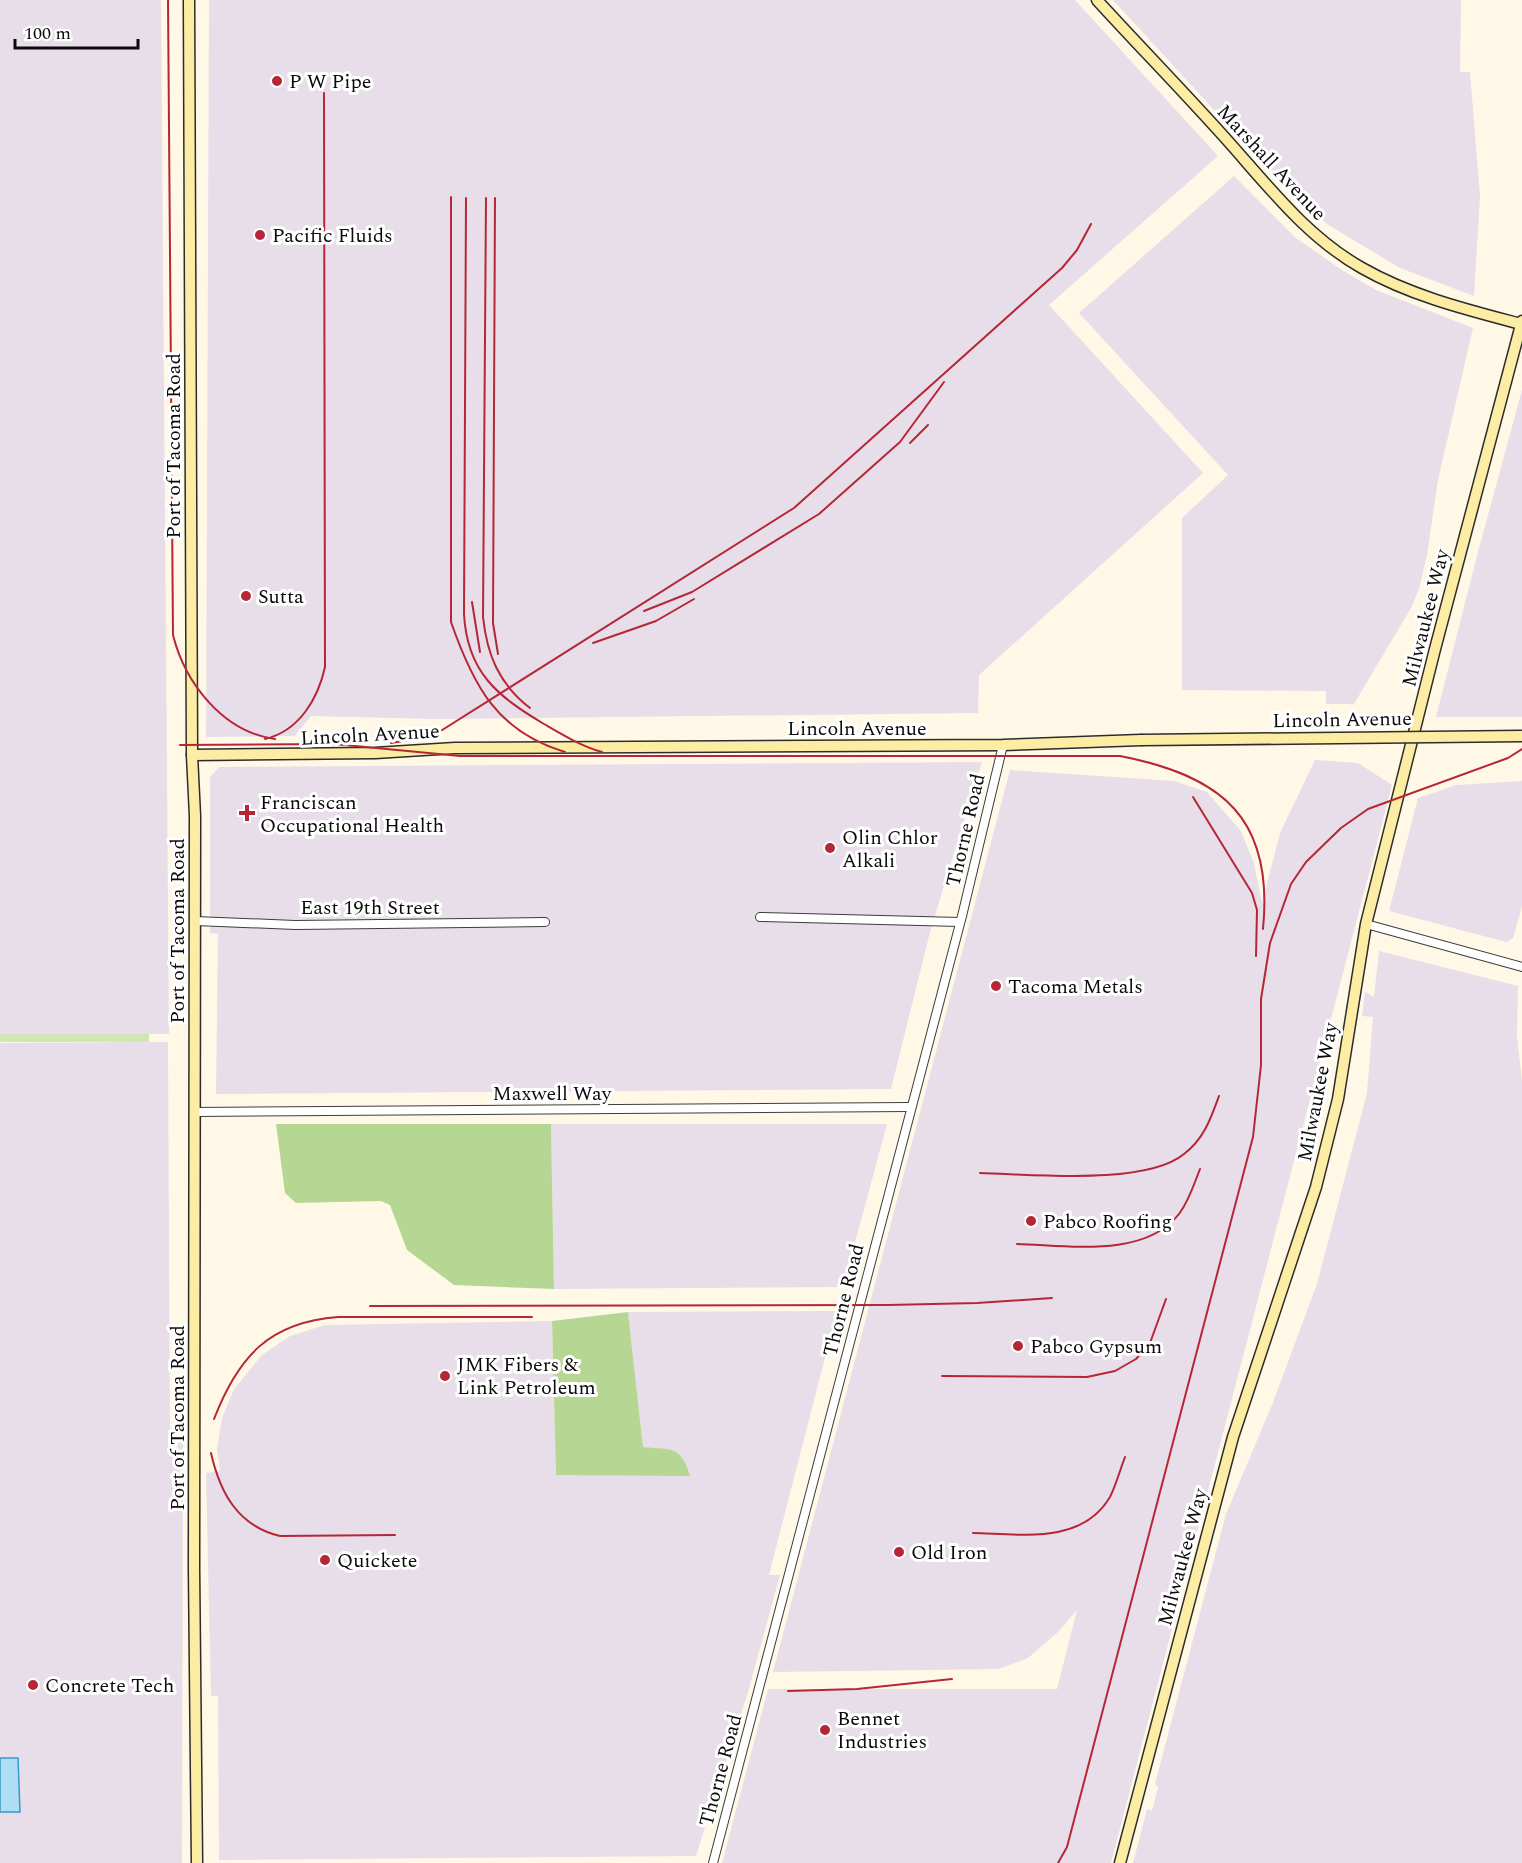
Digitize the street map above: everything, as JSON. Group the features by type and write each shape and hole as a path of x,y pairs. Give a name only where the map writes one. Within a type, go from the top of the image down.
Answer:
{"street":[{"name":"Port of Tacoma Road","path":"189,0 192,755 195,816 197,1863"},
{"name":"Marshall Avenue","path":"1097,0 1227,140 1269,190 1321,239 1362,268 1422,294 1522,322"},
{"name":"Milwaukee Way","path":"1120,1863 1233,1437 1316,1186 1340,1089 1366,924 1436,645 1522,322"},
{"name":"Lincoln Avenue","path":"192,755 375,753 455,748 1003,745 1141,740 1522,736"},
{"name":"Thorne Road","path":"713,1863 960,922 1003,745"},
{"path":"760,917 960,922"},
{"name":"East 19th Street","path":"195,921 295,925 545,922"},
{"path":"1366,924 1522,967"},
{"name":"Maxwell Way","path":"194,1112 910,1107"}],"shaded area":[{"path":"0,0 161,0 169,1034 0,1034"},
{"path":"209,0 1075,0 1218,156 1049,305 1203,473 979,675 978,713 436,719 311,716 295,736 206,737"},
{"path":"1113,0 1461,0 1460,72 1470,72 1480,196 1474,296 1400,268 1330,226 1297,200"},
{"path":"1234,176 1296,238 1342,270 1376,290 1473,328 1438,480 1427,555 1419,589 1411,608 1354,704 1326,704 1326,691 1182,690 1182,518 1228,475 1079,313"},
{"path":"1522,390 1522,717 1436,717 1478,552"},
{"path":"1315,760 1358,763 1392,785 1111,1863 722,1863 768,1689 1057,1689 1077,1610 1058,1632 1028,1658 999,1669 773,1672 1010,770 1174,781 1207,792 1241,831 1254,863 1262,903 1280,833"},
{"path":"982,762 930,932 891,1089 216,1094 218,934 210,933 210,777 219,767"},
{"path":"1522,781 1522,906 1513,938 1506,942 1389,911 1418,798 1456,785"},
{"path":"1379,951 1518,986 1517,1036 1522,1081 1522,1863 1133,1863 1147,1809 1152,1811 1158,1787 1155,1784 1226,1514 1272,1405 1317,1284 1367,1093 1373,1017 1362,1016 1365,992 1374,997"},
{"path":"168,1042 170,1440 183,1441 182,1863 0,1863 0,1043"},
{"path":"551,1124 887,1124 843,1287 554,1289"},
{"path":"837,1311 769,1575 780,1575 749,1689 696,1856 219,1860 218,1696 211,1696 206,1473 220,1471 217,1449 222,1418 234,1389 262,1355 290,1336 325,1325 552,1321 556,1475 646,1475 628,1312"}],"green space":[{"path":"0,1034 149,1034 149,1042 0,1042"},
{"path":"276,1124 551,1124 554,1289 454,1285 407,1250 390,1205 381,1201 296,1203 285,1193"},
{"path":"628,1312 643,1447 668,1449 679,1454 690,1476 556,1475 552,1321"}],"water":[{"path":"0,1758 18,1758 20,1812 0,1812"}],"railway":[{"path":"168,0 173,635 187,671 209,702 239,727 275,739"},
{"path":"265,739 288,729 305,712 317,691 325,667 324,93"},
{"path":"451,197 451,622 459,645 479,686 505,719 541,743 565,752"},
{"path":"466,198 464,614 466,634 478,667 499,692 527,714 551,728 602,752"},
{"path":"486,198 483,617 491,656 496,668 510,689 530,708"},
{"path":"495,198 493,623 498,654"},
{"path":"391,743 426,737 439,732 794,508 1062,268 1077,250 1091,224"},
{"path":"644,611 692,592 819,514 900,442 944,382"},
{"path":"910,443 928,425"},
{"path":"593,643 656,621 694,599"},
{"path":"472,602 480,652"},
{"path":"180,745 334,744 460,756 1120,756 1187,776 1213,791 1234,809 1250,831 1260,858 1264,891 1263,929"},
{"path":"1058,1863 1067,1847 1253,1137 1261,1065 1261,999 1270,943 1291,884 1306,862 1341,828 1368,809 1508,758 1522,749"},
{"path":"1193,797 1252,893 1257,910 1256,956"},
{"path":"980,1173 1086,1176 1143,1171 1166,1164 1184,1154 1197,1142 1210,1120 1219,1096"},
{"path":"1017,1244 1103,1246 1125,1244 1146,1238 1164,1228 1183,1209 1200,1169"},
{"path":"370,1306 888,1305 1052,1298"},
{"path":"942,1376 1087,1377 1115,1371 1136,1359 1150,1343 1166,1299"},
{"path":"214,1419 223,1397 246,1361 275,1335 293,1326 338,1317 532,1317"},
{"path":"211,1453 220,1481 233,1506 242,1516 265,1531 280,1536 395,1535"},
{"path":"973,1533 1030,1535 1067,1530 1083,1523 1098,1512 1110,1497 1125,1457"},
{"path":"788,1691 857,1689 952,1679"}],"place":[{"name":"P W Pipe","path":"277,81"},
{"name":"Pacific Fluids","path":"260,235"},
{"name":"Sutta","path":"246,596"},
{"name":"Franciscan Occupational Health","path":"247,813"},
{"name":"Olin Chlor Alkali","path":"830,848"},
{"name":"Tacoma Metals","path":"996,986"},
{"name":"Pabco Roofing","path":"1031,1221"},
{"name":"Pabco Gypsum","path":"1018,1346"},
{"name":"JMK Fibers & Link Petroleum","path":"445,1376"},
{"name":"Old Iron","path":"899,1552"},
{"name":"Quickete","path":"325,1560"},
{"name":"Concrete Tech","path":"33,1685"},
{"name":"Bennet Industries","path":"825,1730"}]}
